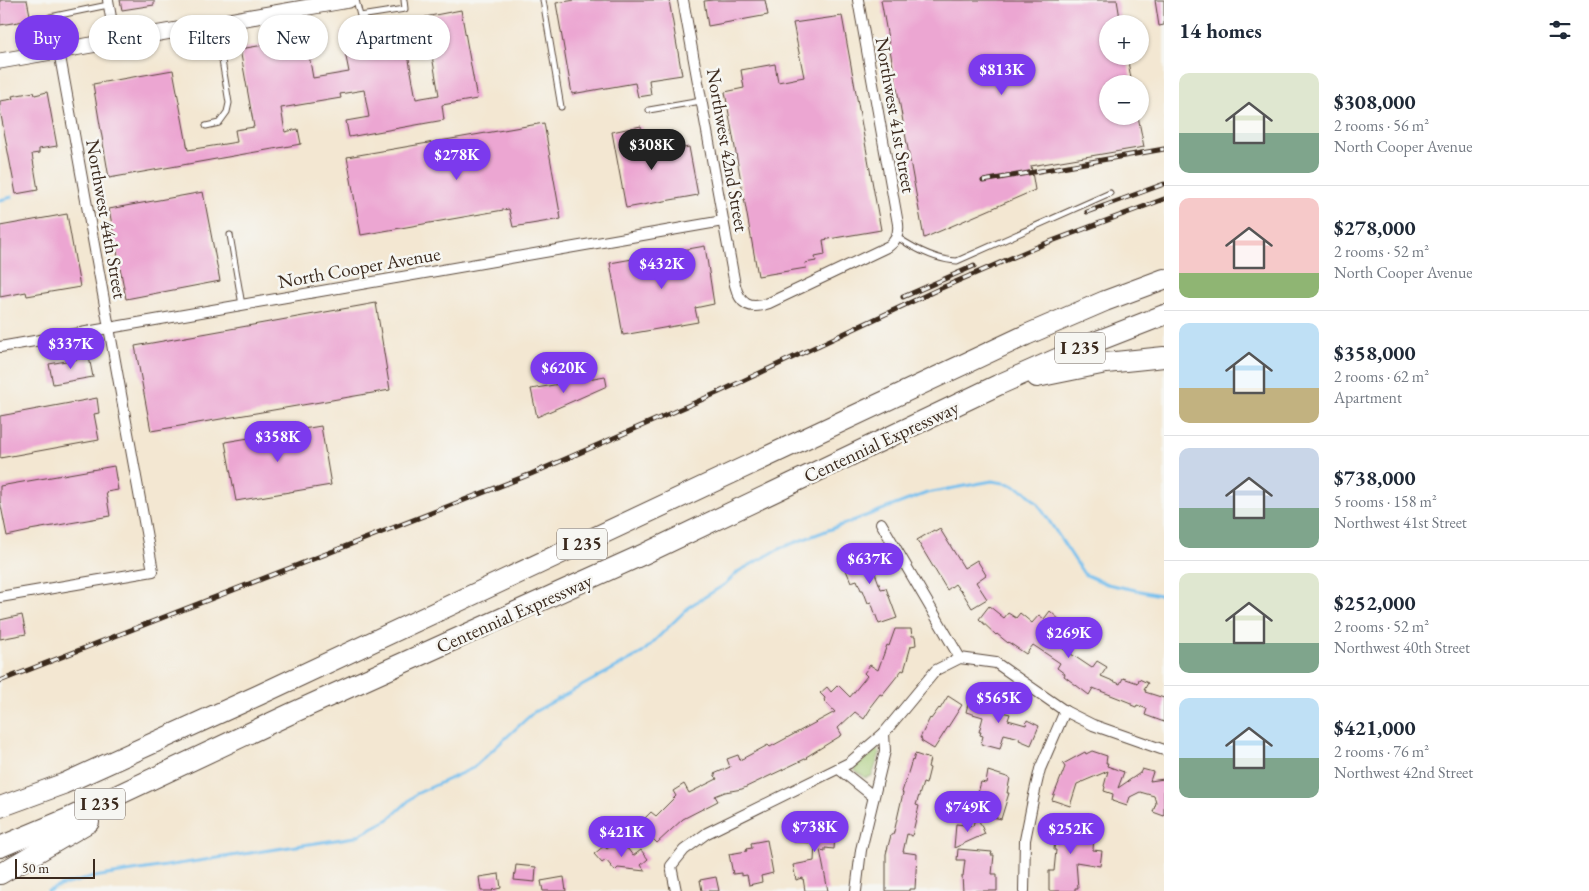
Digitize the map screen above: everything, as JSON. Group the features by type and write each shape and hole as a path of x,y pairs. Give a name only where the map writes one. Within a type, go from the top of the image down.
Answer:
{"highway":[{"name":"Centennial Expressway","path":"0,808 63,784 259,695 1026,335 1105,301 1164,280"},
{"name":"Centennial Expressway","path":"0,847 67,819 290,714 644,554 998,385 1095,342 1164,315"},
{"path":"998,385 1106,362 1164,357"},
{"path":"0,874 198,757"}],"main road":[{"path":"248,17 291,8 349,0"},
{"path":"0,62 15,59"}],"street":[{"name":"Northwest 42nd Street","path":"683,0 737,293 745,303 757,306 769,302 889,246 897,237"},
{"name":"Northwest 41st Street","path":"858,0 898,224 897,237"},
{"name":"Northwest 44th Street","path":"0,597 153,571 59,60"},
{"name":"North Cooper Avenue","path":"0,347 724,221"},
{"path":"881,523 960,658"},
{"path":"676,891 671,866 684,850 707,833 839,770 884,733 936,670 960,658 996,663 1066,711 1094,725 1164,750"},
{"path":"1024,891 1025,840 1040,769 1066,711"},
{"path":"856,891 861,850 885,751 884,733"},
{"path":"839,770 873,796"}],"lane":[{"path":"356,0 360,16 405,9 404,0"},
{"path":"543,0 561,107"},
{"path":"55,15 109,3"},
{"path":"206,126 219,123 227,112 229,102 222,60"},
{"path":"649,110 702,101"},
{"path":"897,237 927,254 948,261 957,261 1110,193"},
{"path":"230,235 242,305"}],"green space":[{"path":"877,750 880,753 872,776 866,778 855,771 855,767"}],"building":[{"path":"0,0 27,0 30,15 15,15 15,23 0,25"},
{"path":"120,0 154,0 154,5 122,10"},
{"path":"575,0 669,0 682,75 649,80 651,95 638,97 635,83 572,94 556,3"},
{"path":"765,0 768,15 708,26 704,1"},
{"path":"881,0 1117,0 1120,15 1099,15 1099,65 1129,65 1130,75 1099,75 1099,125 1140,125 1144,147 1031,166 1035,190 924,238"},
{"path":"1155,0 1164,0 1164,25 1159,26"},
{"path":"461,10 477,99 442,105 444,120 349,137 346,121 369,117 364,90 340,94 341,98 281,108 285,132 298,129 301,144 109,178 93,84 173,70 188,150 237,142 235,130 254,127 242,60 248,60 248,48 258,46 258,60 310,60 313,78 349,72 347,60 409,60 416,99 439,95 433,60 450,60 450,15 435,15"},
{"path":"842,16 881,230 823,240 825,255 815,257 816,261 805,263 806,268 758,276 725,92 744,88 741,70 775,64 778,82 804,77 793,23"},
{"path":"34,92 35,95 47,92 57,146 39,149 39,153 32,154 38,190 16,194 0,110 0,101 13,99 12,96"},
{"path":"544,123 561,219 513,227 509,209 361,235 347,157"},
{"path":"641,126 646,155 689,147 698,195 626,208 612,132"},
{"path":"203,192 220,281 126,299 109,209"},
{"path":"67,214 80,287 27,296 26,292 0,297 0,226"},
{"path":"705,246 714,304 695,308 698,322 623,335 610,263"},
{"path":"376,303 390,390 151,431 135,346"},
{"path":"89,357 93,377 53,384 49,364"},
{"path":"605,376 607,386 537,417 531,389"},
{"path":"97,398 99,413 94,414 99,440 0,458 0,416"},
{"path":"321,426 331,485 236,501 225,442"},
{"path":"114,466 118,490 106,492 110,516 30,530 7,536 0,501 0,486"},
{"path":"940,529 964,568 977,560 986,575 976,582 987,599 972,608 955,584 947,590 917,540 934,530 935,532"},
{"path":"864,550 867,559 874,561 872,565 881,589 886,588 897,618 879,624 871,602 868,603 857,580 851,582 841,558"},
{"path":"989,606 1004,618 1008,613 1016,618 1020,613 1032,623 1039,615 1044,619 1050,611 1063,623 1056,632 1067,640 1062,648 1092,668 1097,661 1107,667 1101,676 1120,684 1123,678 1138,683 1139,679 1148,683 1144,690 1146,690 1145,692 1164,698 1164,722 1145,715 1147,709 1137,705 1136,707 1131,705 1131,703 1093,688 1089,695 1064,676 1065,674 1057,668 1060,663 1033,645 1026,654 1008,643 979,619"},
{"path":"22,615 26,634 0,639 0,620"},
{"path":"895,629 911,629 912,636 915,636 916,645 911,646 904,671 902,670 882,695 880,694 864,719 855,712 838,728 842,735 807,758 742,789 715,796 718,801 683,819 657,843 645,831 652,825 645,818 651,812 656,816 676,796 673,791 684,784 689,793 717,779 714,774 730,767 727,759 738,755 740,760 768,745 770,747 835,712 820,693 827,687 831,692 838,685 850,697 867,676 864,673 870,665 878,670"},
{"path":"971,692 989,697 986,708 1010,714 1008,720 1026,725 1027,720 1039,726 1031,745 1019,740 1020,738 1004,734 1000,749 981,744 983,736 979,732 983,717 966,712"},
{"path":"948,696 962,705 934,749 921,741 922,739 920,738 930,718 940,709"},
{"path":"1092,751 1107,756 1107,766 1124,772 1118,788 1140,773 1142,769 1153,772 1150,781 1164,779 1164,816 1153,812 1156,803 1154,796 1140,792 1130,797 1127,806 1112,801 1113,794 1104,791 1108,771 1077,784 1070,806 1052,800 1065,767 1063,764 1085,752 1086,754"},
{"path":"915,754 930,759 928,767 930,768 926,784 923,783 916,805 919,806 912,836 907,834 903,852 917,854 915,889 909,889 909,891 886,891 886,854 895,828 902,792"},
{"path":"988,771 1010,778 1007,793 1009,793 1001,819 976,813 981,794 978,793 981,782 986,783"},
{"path":"976,814 985,834 954,848 956,824 973,826"},
{"path":"1058,818 1081,823 1085,829 1085,835 1094,836 1093,850 1102,851 1100,866 1076,862 1078,888 1075,888 1075,891 1049,891 1049,871 1054,871 1056,850 1054,850 1055,838 1051,835 1057,827"},
{"path":"817,820 836,822 834,849 825,848 825,851 820,850 828,891 805,891 803,878 796,880 793,865 814,861 815,843 794,842 796,823 817,825"},
{"path":"767,840 773,873 761,876 762,882 749,885 747,875 741,876 741,873 733,874 729,854 747,851 746,849 752,848 751,843"},
{"path":"615,843 628,849 633,856 641,850 648,859 641,865 645,871 618,868 615,871 606,860 602,863 594,854 604,846 607,849"},
{"path":"958,849 992,852 991,855 994,855 992,874 997,874 997,891 963,891 962,876 965,860 957,860"},
{"path":"516,865 536,867 535,882 514,880"},
{"path":"499,874 501,888 493,891 481,891 479,877"},
{"path":"564,877 566,891 543,891 541,881"},
{"path":"716,877 719,891 702,891 700,880"}],"waterway":[{"path":"0,200 12,197"},
{"path":"48,891 59,886 94,877 355,837 389,819 416,794 473,768 534,712 642,653 690,606 724,585 739,571 783,547 927,493 992,481 1010,484 1025,491 1038,504 1084,574 1107,584 1164,596"}],"railway":[{"path":"983,181 1164,149"},
{"path":"1087,212 1164,184"},
{"path":"0,681 531,474 717,393 939,289 1044,244 1164,199"},
{"path":"903,297 974,266"}]}
